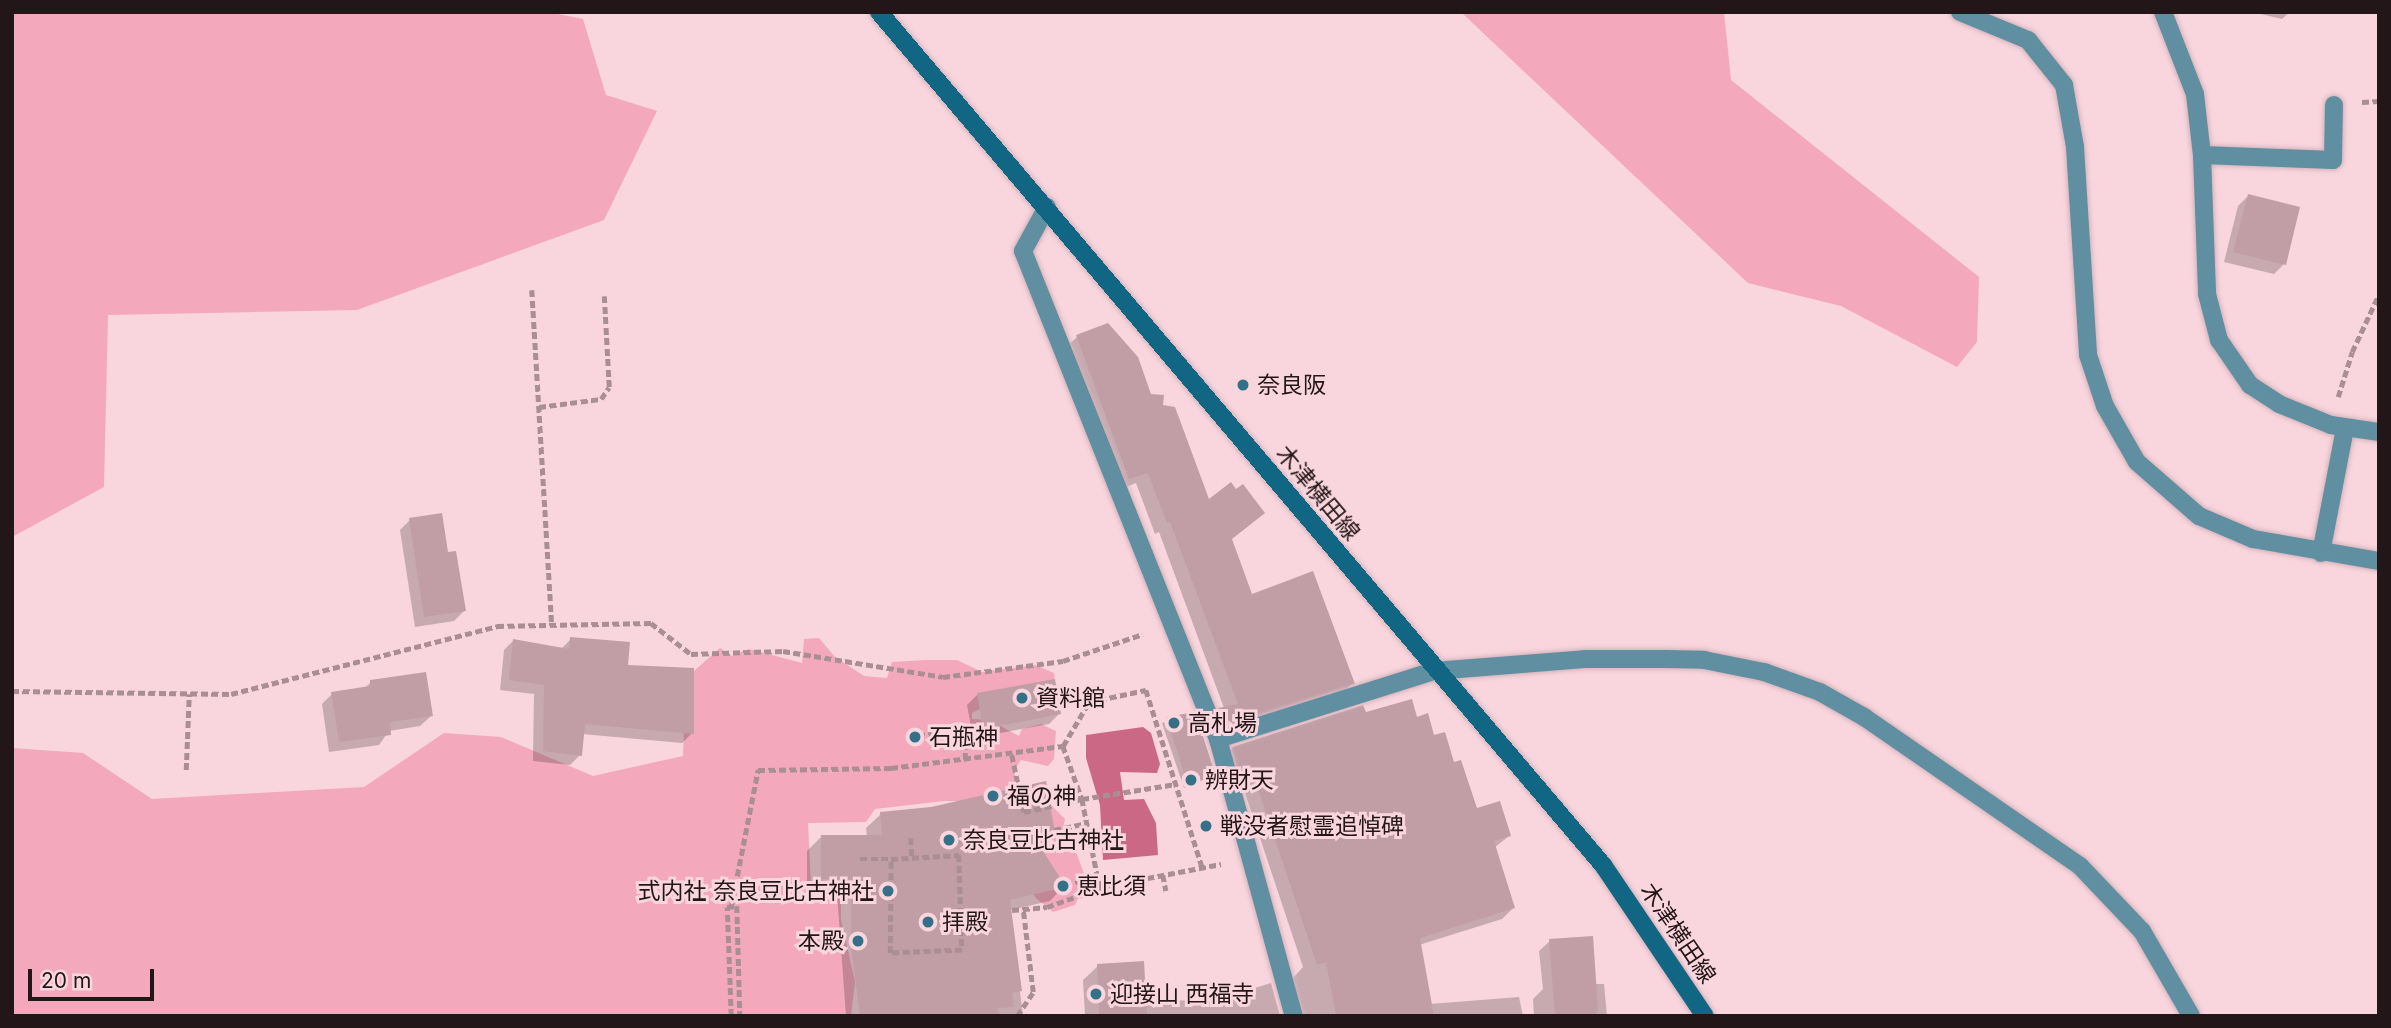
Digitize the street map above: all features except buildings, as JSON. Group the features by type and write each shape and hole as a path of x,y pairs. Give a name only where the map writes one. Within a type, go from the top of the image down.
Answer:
{"main road":[{"name":"木津横田線","path":"879,12 1047,207 1434,671 1603,865 1705,1016"}],"street":[{"path":"1960,12 2028,40 2064,85 2075,147 2088,355 2105,407 2137,463 2199,516 2253,539 2379,561"},
{"path":"2164,12 2195,94 2202,155 2207,294 2219,341 2250,385 2279,404 2338,426 2379,432"},
{"path":"2202,155 2333,160 2333,105"},
{"path":"1047,207 1023,251 1218,739 1294,1016"},
{"path":"2321,553 2338,426"},
{"path":"1218,739 1434,671 1585,659 1704,660 1764,672 1820,692 2080,866 2142,931 2191,1016"}],"path":[{"path":"533,290 552,624"},
{"path":"2338,426 2352,352 2379,294"},
{"path":"539,407 601,399 609,387 604,296"},
{"path":"12,691 231,694 497,626 552,624 651,623 691,654 783,652 943,677 1063,661 1173,624"},
{"path":"732,906 758,770 891,768 966,761 1063,746 1089,702 1146,690 1202,867"},
{"path":"186,770 189,694"},
{"path":"918,734 964,732 966,761"},
{"path":"1063,746 1082,799 1100,888"},
{"path":"1012,755 1024,812 1082,799 1176,784"},
{"path":"995,795 1019,792"},
{"path":"1054,830 1086,823"},
{"path":"911,838 912,858"},
{"path":"860,859 959,855 963,914 962,950 890,953 891,859"},
{"path":"1012,910 1047,907 1100,888 1202,867 1253,860"},
{"path":"1163,875 1166,891"},
{"path":"1065,885 1098,876"},
{"path":"731,1016 727,907 732,906 737,906 740,1016"},
{"path":"1017,1016 1033,992 1023,909"},
{"path":"955,915 977,913"},
{"path":"883,924 890,924"}],"shaded area":[{"path":"12,12 548,12 583,19 606,95 657,111 604,220 357,310 108,315 104,487 12,537"},
{"path":"1461,12 1724,12 1731,80 1979,277 1977,342 1957,367 1841,306 1748,283"},
{"path":"819,638 835,657 864,676 887,678 892,662 927,660 957,660 982,672 1035,665 1054,673 1056,693 988,705 972,713 972,719 990,720 1019,736 1022,729 1041,724 1056,731 1054,759 1048,766 1021,760 1014,771 1022,803 1046,800 1065,819 1061,839 1072,841 1086,879 1075,905 1053,912 1036,898 967,801 944,801 875,809 866,822 808,823 811,885 838,888 841,894 841,919 855,982 851,1016 12,1016 12,748 83,753 152,799 364,787 444,733 501,737 593,776 683,756 686,678 720,648 732,656 749,649 802,663 804,639"},
{"path":"1143,727 1151,733 1160,764 1157,773 1120,772 1124,800 1144,799 1156,823 1158,855 1103,860 1100,805 1086,758 1086,735"}],"place":[{"name":"奈良阪","path":"1243,385"},
{"name":"資料館","path":"1022,698"},
{"name":"高札場","path":"1174,723"},
{"name":"石瓶神","path":"915,737"},
{"name":"辨財天","path":"1191,780"},
{"name":"福の神","path":"993,796"},
{"name":"戦没者慰霊追悼碑","path":"1206,826"},
{"name":"奈良豆比古神社","path":"949,840"},
{"name":"恵比須","path":"1063,886"},
{"name":"式内社 奈良豆比古神社","path":"888,891"},
{"name":"拝殿","path":"928,922"},
{"name":"本殿","path":"858,941"},
{"name":"迎接山 西福寺","path":"1096,994"}]}
